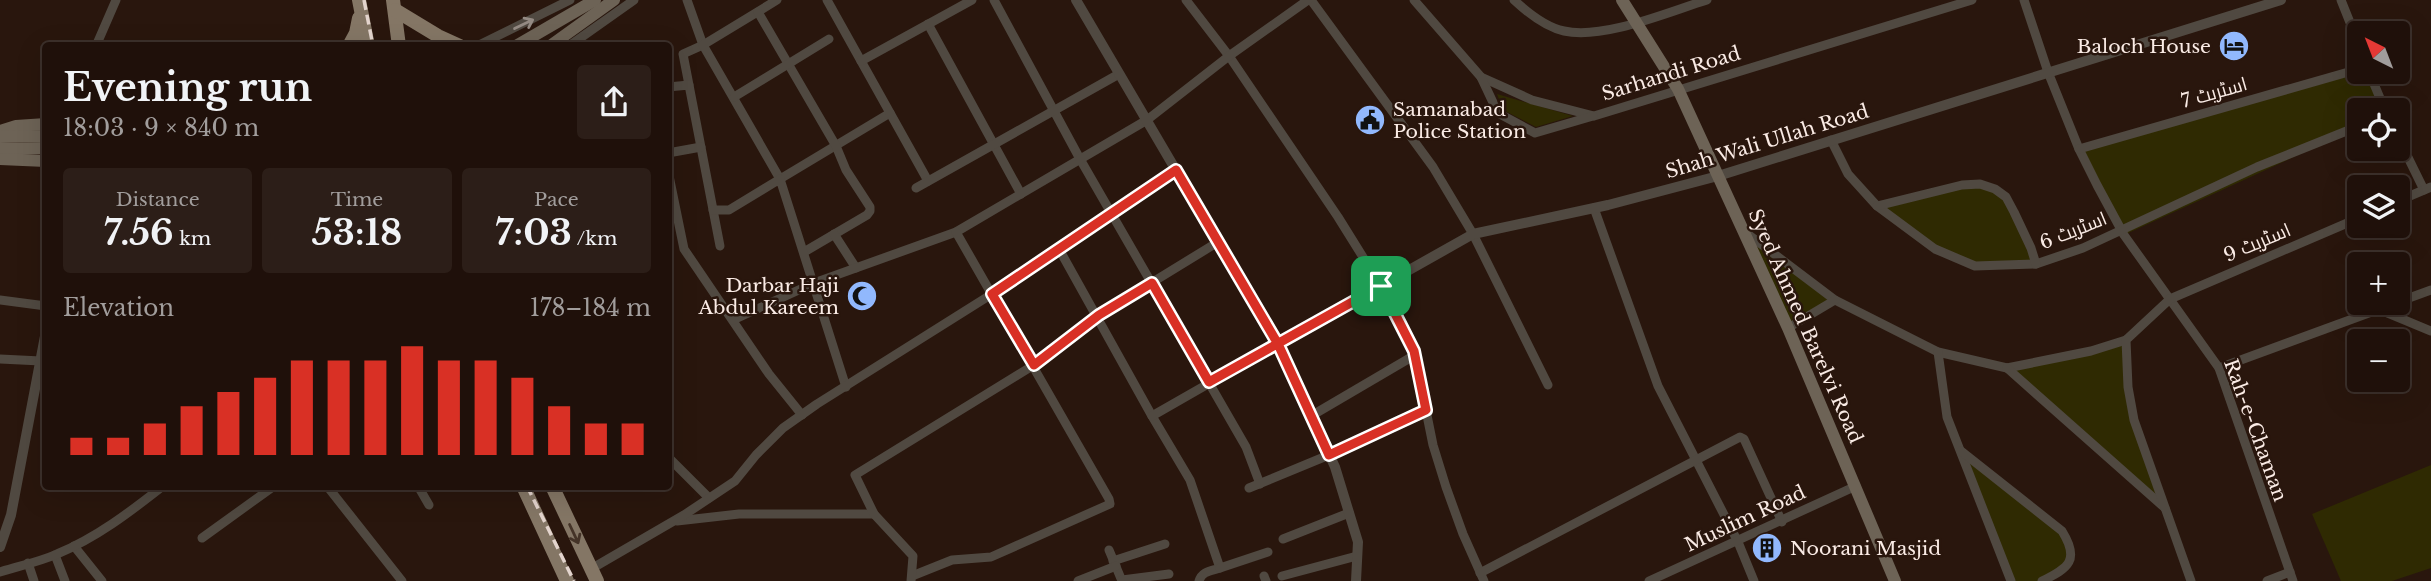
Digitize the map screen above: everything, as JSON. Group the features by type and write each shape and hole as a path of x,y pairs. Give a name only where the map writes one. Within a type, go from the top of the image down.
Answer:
{"main road":[{"path":"523,42 595,0"},
{"path":"556,42 614,0"},
{"name":"Syed Ahmed Barelvi Road","path":"1622,0 1678,89 1788,328 1895,581"},
{"path":"351,42 356,33 360,4"},
{"path":"360,4 367,42"},
{"path":"394,5 399,42"},
{"path":"394,5 438,36 451,42"},
{"path":"0,134 16,126 42,124"},
{"path":"0,134 42,136"},
{"path":"0,149 42,148"},
{"path":"0,159 42,161"},
{"path":"525,490 567,581"},
{"path":"554,490 594,575"}],"street":[{"path":"98,42 116,0"},
{"path":"485,42 570,0"},
{"path":"575,42 634,0"},
{"path":"687,0 704,45 780,179 846,387"},
{"path":"720,246 683,54 704,45 777,0"},
{"path":"827,0 928,181"},
{"path":"861,61 972,0"},
{"path":"994,0 1080,159 1246,447 1260,484"},
{"path":"1076,0 1278,344 1329,455 1349,513 1357,542 1356,581"},
{"path":"1186,0 1229,56 1338,217 1381,286 1415,355 1433,445 1446,487 1482,577 1742,437 1782,522"},
{"path":"733,320 814,284 956,232 1147,120 1229,56 1310,0 1433,167 1473,234 1548,384"},
{"name":"Sarhandi Road","path":"1414,0 1481,77 1532,100 1594,116 1972,0"},
{"path":"1514,0 1531,16 1562,31 1590,34 1707,0"},
{"name":"Rah-e-Chaman","path":"2024,0 2048,72 2079,149 2121,230 2218,368 2291,577"},
{"name":"Shah Wali Ullah Road","path":"1278,344 1473,234 1594,208 1718,176 2281,0"},
{"path":"2341,0 2349,21"},
{"path":"758,12 836,146 846,170 870,207 870,211 804,253"},
{"path":"928,24 1021,194"},
{"path":"733,97 829,40"},
{"name":"اسٹریٹ 7","path":"2079,149 2347,72"},
{"path":"916,188 1119,74"},
{"path":"1481,77 1498,113 1535,132 1594,116"},
{"path":"672,87 689,85"},
{"path":"713,210 729,210 890,113"},
{"name":"اسٹریٹ 6","path":"1831,140 1848,174 1877,206 1935,249 1975,265 2036,264 2083,248 2256,167 2347,131"},
{"path":"672,152 701,147"},
{"path":"2410,158 2427,188 2410,196"},
{"path":"594,575 735,481 783,428 992,294 1176,170"},
{"path":"1877,206 1962,186 1980,184 1995,189 2006,197 2036,264"},
{"path":"672,190 684,249 769,374 802,415"},
{"path":"1594,208 1658,386 1738,542 1754,581"},
{"name":"اسٹریٹ 9","path":"2126,340 2170,299 2347,223"},
{"path":"1741,229 1835,300 1938,352 2007,368 2091,351 2126,340 2128,387 2134,420 2191,581"},
{"path":"956,232 1034,365 1110,504 991,557 952,560 912,578 913,556 874,514 855,478 858,472 1034,365 1096,317 1218,242"},
{"path":"834,234 856,268"},
{"path":"1059,249 1190,480 1220,568"},
{"path":"2410,297 2431,290"},
{"path":"0,300 42,305"},
{"path":"1788,328 1835,300"},
{"path":"2218,368 2362,315"},
{"path":"2392,315 2431,331"},
{"path":"1152,416 1278,344"},
{"path":"0,547 11,515 41,383 42,350"},
{"path":"1938,352 1947,417 2011,581"},
{"path":"1311,416 1415,355"},
{"path":"0,359 40,360"},
{"path":"2007,368 2166,509"},
{"path":"1249,488 1426,410"},
{"path":"1960,450 2062,531 2071,546 2072,555 2067,566 2042,581"},
{"path":"672,461 709,499"},
{"name":"Muslim Road","path":"1648,581 1856,486"},
{"path":"0,572 55,555 74,546 98,533 157,490"},
{"path":"202,538 268,490"},
{"path":"330,490 402,581"},
{"path":"420,490 429,505"},
{"path":"1283,539 1349,513"},
{"path":"672,522 739,514 874,514"},
{"path":"1078,581 1165,544"},
{"path":"74,546 102,581"},
{"path":"1109,550 1122,581 1169,574"},
{"path":"1199,581 1206,572 1268,552"},
{"path":"55,555 65,581"},
{"path":"1282,576 1357,556"},
{"path":"28,564 34,581"},
{"path":"2267,581 2291,577"}],"shaded area":[{"path":"2347,75 2347,84 2374,84 2380,98 2347,98 2347,133 2124,235 2079,149"},
{"path":"1497,94 1573,116 1536,127 1503,110"},
{"path":"1980,184 2006,197 2036,264 1975,266 1935,249 1877,206"},
{"path":"1741,229 1835,300 1788,328"},
{"path":"2129,337 2128,387 2166,509 2007,368"},
{"path":"1960,450 2062,531 2071,546 2067,566 2042,581 2011,581"},
{"path":"2431,465 2431,568 2392,581 2341,581 2312,514"}],"railway":[{"path":"364,0 372,42"},
{"path":"529,490 574,581"}],"place":[{"name":"Baloch House","path":"2234,46"},
{"name":"Samanabad Police Station","path":"1370,120"},
{"name":"Darbar Haji Abdul Kareem","path":"862,296"},
{"name":"Noorani Masjid","path":"1767,548"}],"route":[{"path":"1381,286 1278,344 1209,382 1152,283 1099,315 1034,365 992,294 1176,170 1278,344 1329,455 1426,410 1414,351 1381,286"}]}
